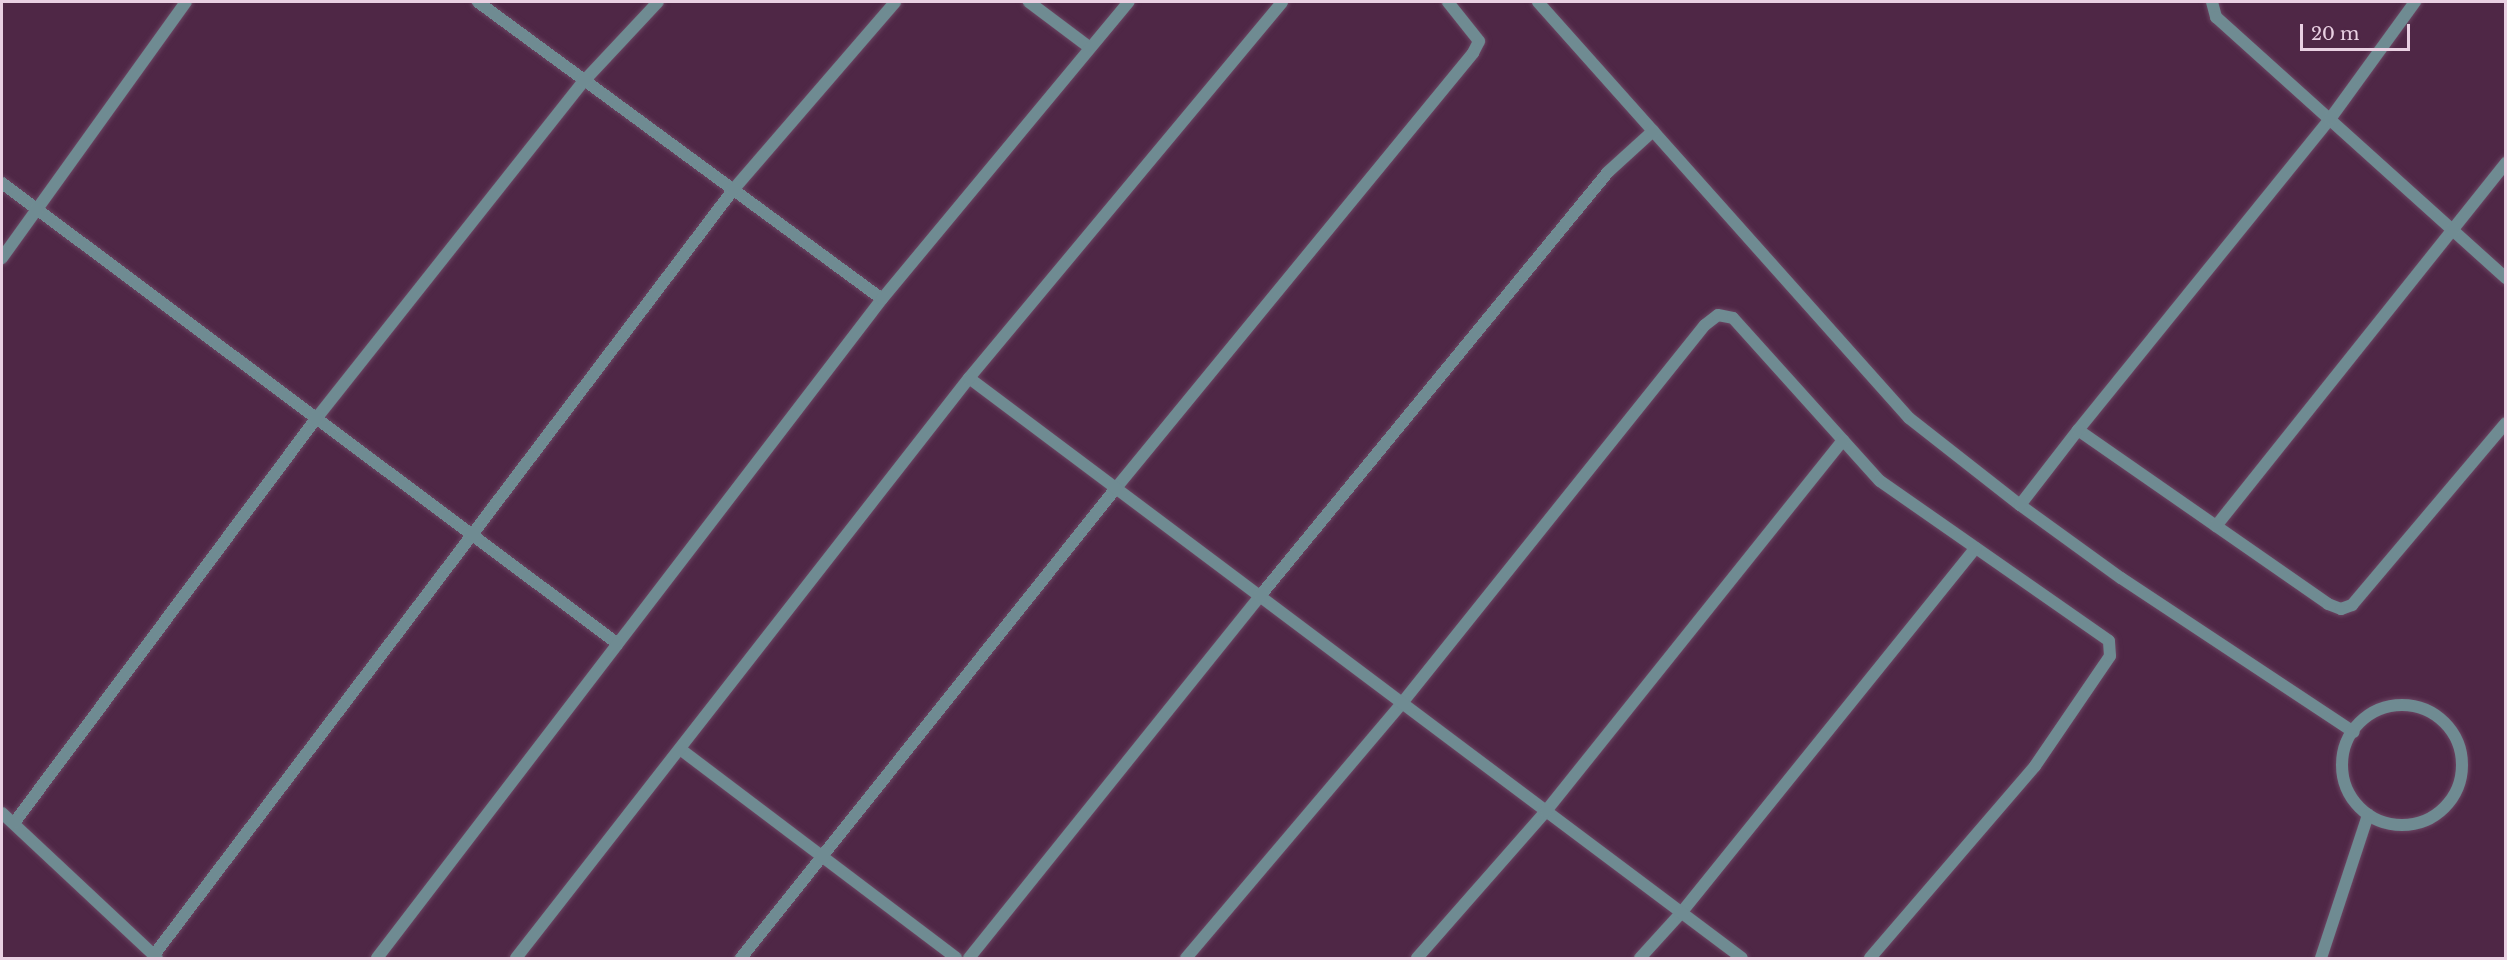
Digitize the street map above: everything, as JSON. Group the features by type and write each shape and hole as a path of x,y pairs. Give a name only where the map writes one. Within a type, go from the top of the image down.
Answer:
{"street":[{"path":"2,258 186,2"},
{"path":"478,2 882,299"},
{"path":"14,823 315,420 584,81 658,2"},
{"path":"2,813 155,957 733,190 895,2"},
{"path":"1029,2 1089,47"},
{"path":"377,958 882,299 1089,47 1129,2"},
{"path":"516,958 969,378 1282,2"},
{"path":"741,958 1116,488 1473,52 1479,41 1448,2"},
{"path":"1538,2 1909,418 2020,505 2121,578 2354,732"},
{"path":"2212,2 2216,17 2505,278"},
{"path":"2020,505 2330,119 2415,2"},
{"path":"969,958 1260,596 1608,172 1653,131"},
{"path":"2216,526 2505,163"},
{"path":"2,183 315,420 618,644"},
{"path":"1186,958 1402,703 1705,325 1718,315 1733,318 1880,481 2109,641 2110,656 2035,766 1870,958"},
{"path":"969,378 1742,958"},
{"path":"2078,430 2328,604 2341,609 2352,605 2505,423"},
{"path":"1417,958 1546,811 1843,440"},
{"path":"1640,958 1681,913 1975,548"},
{"path":"2392,706 2411,706 2429,711 2444,722 2455,737 2461,755 2462,773 2457,791 2445,807 2430,818 2413,825 2394,825 2376,820 2368,815 2350,794 2343,777 2343,758 2354,732 2374,712 2392,706"},
{"path":"680,749 956,958"},
{"path":"2322,958 2368,815"}]}
